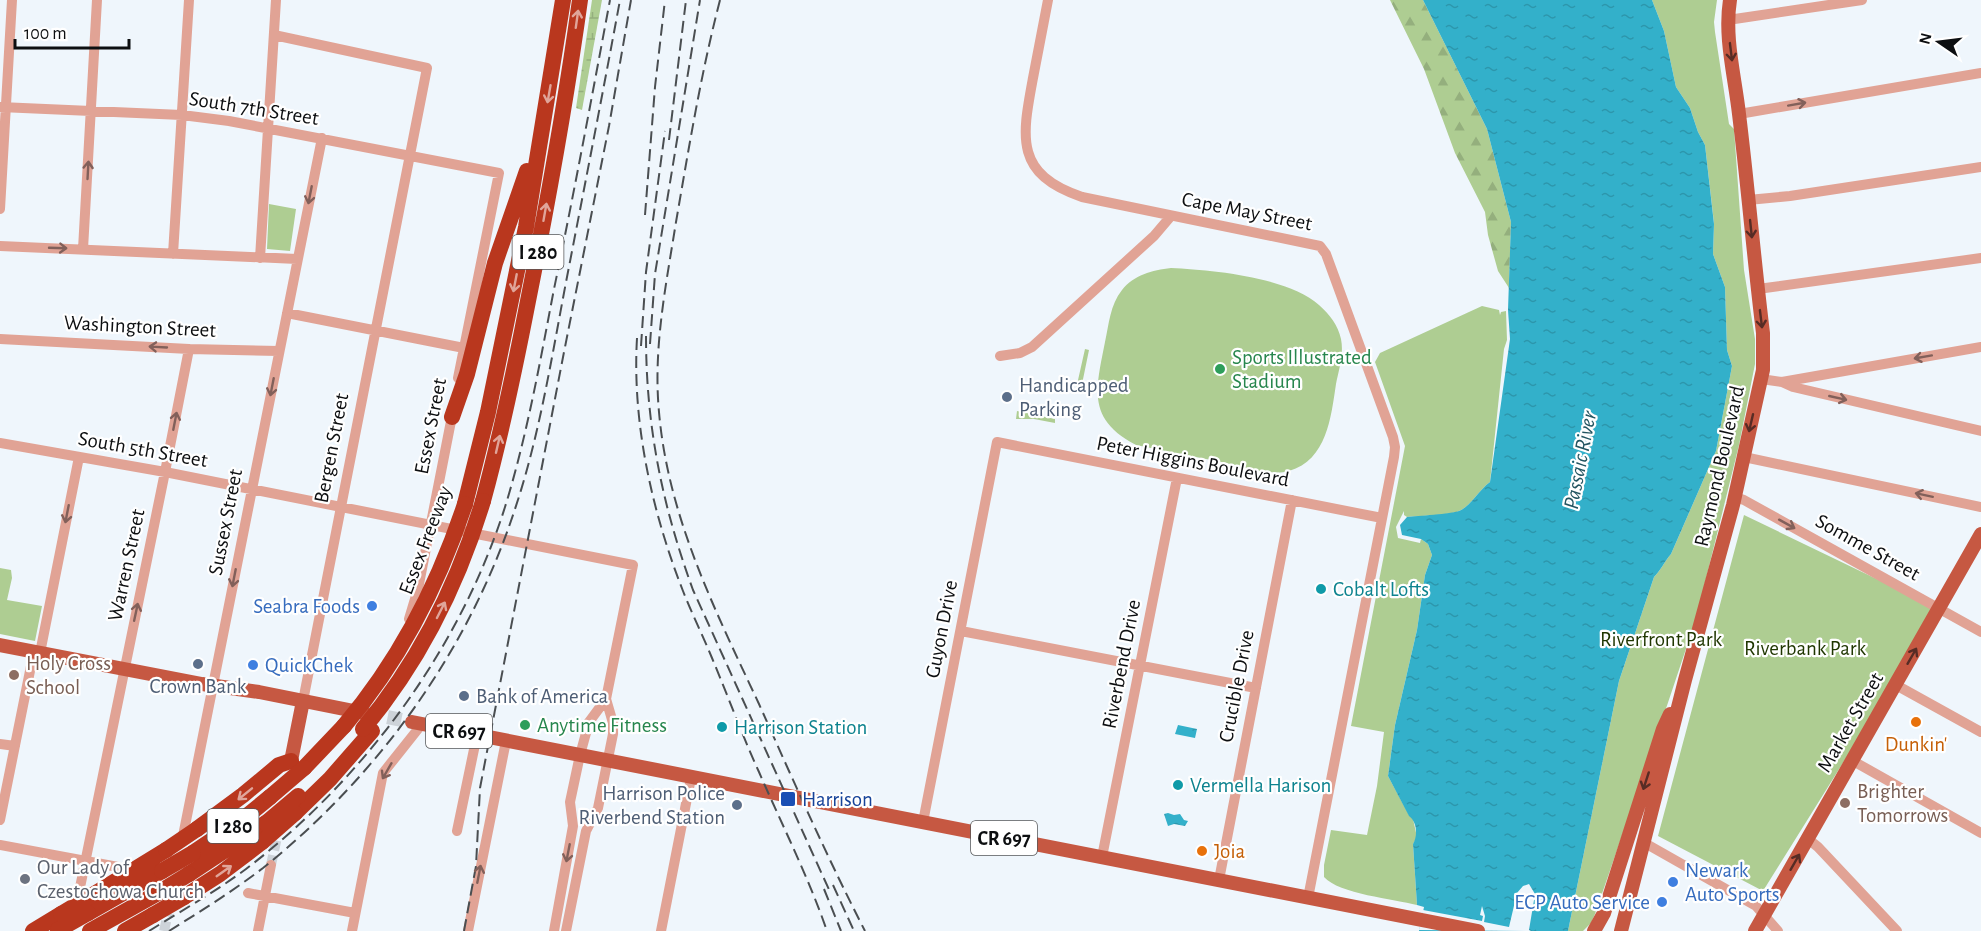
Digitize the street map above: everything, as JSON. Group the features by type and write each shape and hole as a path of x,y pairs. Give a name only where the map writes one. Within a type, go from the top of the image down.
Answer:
{"highway":[{"name":"Essex Freeway","path":"58,925 88,913 162,871 230,828 270,797 298,764 344,726 380,680 416,621 443,564 465,504 479,453 502,348 540,143 563,0"},
{"name":"Essex Freeway","path":"90,931 189,874 266,823 298,796 333,763 367,725 424,641 458,573 483,501 511,384 538,249 580,0"},
{"path":"452,417 467,374 499,252 529,165 540,143"},
{"path":"125,931 161,914 269,839 340,769 367,725"},
{"path":"33,931 58,925 91,896 197,829 284,762 298,764"}],"main road":[{"name":"Raymond Boulevard","path":"1621,931 1735,497 1761,379 1764,349 1729,40 1730,0"},
{"name":"Market Street","path":"1755,931 1981,534"},
{"path":"0,645 303,701 367,725"},
{"path":"1594,931 1604,913 1663,729 1683,688"},
{"name":"Bergen Street","path":"298,764 303,701"},
{"name":"CR 697","path":"417,723 1478,931"}],"street":[{"path":"0,209 3,107 12,0"},
{"path":"83,249 98,0"},
{"path":"173,254 189,0"},
{"path":"260,258 276,0"},
{"name":"Cape May Street","path":"1048,0 1028,108 1025,141 1028,153 1048,182 1063,191 1082,197 1316,244 1324,250 1394,441 1394,457 1308,898"},
{"path":"1728,20 1862,0"},
{"name":"Bergen Street","path":"274,35 427,68 303,701"},
{"path":"1739,114 1981,73"},
{"name":"South 7th Street","path":"3,107 182,115 268,128 499,173"},
{"name":"Sussex Street","path":"161,914 212,686 322,138"},
{"path":"1748,200 1981,167"},
{"name":"Essex Street","path":"367,725 372,697 400,643 412,612 499,173"},
{"path":"1000,356 1020,353 1032,347 1154,236 1171,216"},
{"path":"0,246 297,259"},
{"path":"1758,290 1981,258"},
{"path":"286,314 464,348"},
{"name":"Washington Street","path":"0,339 189,349 279,351"},
{"path":"1782,382 1981,347"},
{"name":"Warren Street","path":"72,931 189,349"},
{"path":"1761,379 1782,382 1793,387 1981,431"},
{"name":"Peter Higgins Boulevard","path":"997,442 1382,518"},
{"name":"Guyon Drive","path":"923,822 997,442"},
{"name":"South 5th Street","path":"0,443 251,488 633,565 606,699"},
{"path":"0,820 79,457"},
{"path":"1744,457 1981,507"},
{"name":"Riverbend Drive","path":"1102,857 1177,478"},
{"name":"Somme Street","path":"1735,497 1981,632"},
{"name":"Crucible Drive","path":"1219,880 1292,500"},
{"path":"961,631 1256,688"},
{"path":"1896,685 1981,732"},
{"path":"554,931 573,826 570,802 580,756 590,722 606,699"},
{"path":"566,931 586,831 598,808 608,761 613,729 606,699"},
{"path":"352,931 383,773 417,723"},
{"path":"457,831 477,735"},
{"path":"468,931 506,741"},
{"path":"0,744 15,746"},
{"path":"1852,761 1981,833"},
{"name":"Bergen Street","path":"269,839 298,764"},
{"path":"661,931 693,778"},
{"path":"1808,839 1897,931"},
{"path":"1643,842 1756,906 1778,931"},
{"path":"0,845 118,867"},
{"path":"258,931 271,865"},
{"path":"248,893 355,913"}],"green space":[{"path":"592,0 602,0 582,110 576,108"},
{"path":"1390,0 1423,0 1487,129 1511,222 1509,288 1498,271 1488,235 1485,212 1455,153 1424,69"},
{"name":"Riverfront Park","path":"1652,0 1717,0 1715,32 1729,124 1734,129 1744,270 1755,339 1755,364 1739,445 1696,619 1595,914 1591,923 1583,931 1568,931 1619,681 1654,577 1671,554 1716,451 1732,366 1727,350 1725,287 1713,254 1714,223 1705,145 1690,108 1676,87 1664,31"},
{"path":"269,204 296,209 290,251 267,249"},
{"name":"Sports Illustrated Stadium","path":"1171,268 1228,273 1289,288 1319,305 1333,320 1340,334 1342,350 1332,410 1325,436 1319,447 1302,465 1289,471 1265,472 1136,445 1120,435 1109,424 1098,401 1098,388 1112,308 1122,290 1138,277"},
{"path":"1482,306 1499,310 1500,315 1501,312 1506,311 1507,340 1504,349 1490,482 1459,511 1407,517 1404,511 1396,527 1398,538 1420,543 1421,539 1428,544 1432,555 1425,575 1417,630 1395,725 1388,776 1413,819 1417,837 1413,844 1417,905 1354,892 1331,883 1324,877 1331,830 1367,835 1377,786 1384,732 1351,726 1405,446 1375,362 1380,353"},
{"path":"1085,349 1089,350 1081,389 1076,389"},
{"path":"1017,411 1055,419 1055,423 1034,419 1016,419"},
{"name":"Riverbank Park","path":"1744,515 1939,609 1763,891 1658,836"},
{"path":"0,568 11,570 12,578 7,600 42,606 35,641 0,634"}],"water":[{"name":"Passaic River","path":"1423,0 1652,0 1664,31 1676,87 1690,108 1705,145 1714,224 1713,254 1725,287 1727,350 1732,366 1716,451 1671,554 1654,577 1619,681 1568,931 1419,931 1424,907 1417,905 1413,844 1416,829 1388,776 1395,725 1417,630 1425,575 1432,555 1428,544 1421,539 1402,535 1400,525 1407,517 1459,511 1490,482 1510,339 1508,310 1511,222 1487,129"},
{"path":"1178,725 1197,729 1195,738 1175,734"},
{"path":"1164,814 1180,814 1184,820 1188,821 1185,826 1174,824 1168,826"}],"pier":[{"path":"1529,884 1535,894 1529,930 1531,931 1419,930 1423,910 1482,921 1483,916 1480,915 1482,906 1484,922 1509,927 1517,893 1523,886"}],"tunnel":[{"path":"367,713 412,722"},
{"path":"271,865 277,837"},
{"path":"164,931 168,913"}],"railway":[{"path":"149,931 246,869 330,794 403,708 462,611 486,560 505,507 520,453 576,181 610,0"},
{"path":"169,931 229,893 263,868 305,832 345,792 382,751 415,706 446,660 473,612 496,561 532,452 551,365 620,0"},
{"path":"464,931 476,866 480,788 609,126 631,0"},
{"path":"645,215 655,87 665,0"},
{"path":"669,140 686,0"},
{"path":"650,344 655,274 700,0"},
{"path":"720,0 696,110 676,222 659,340 659,412 664,451 683,526 710,598 810,818 865,931"},
{"path":"641,346 646,272 665,131"},
{"path":"646,336 649,402 658,465 682,558 693,590 831,894"},
{"path":"637,338 636,370 641,435 662,530 686,600 803,870 827,931"},
{"path":"833,885 854,931"},
{"path":"824,889 841,931"}],"place":[{"name":"Sports Illustrated Stadium","path":"1220,369"},
{"name":"Handicapped Parking","path":"1007,397"},
{"name":"Cobalt Lofts","path":"1321,589"},
{"name":"Seabra Foods","path":"372,606"},
{"name":"Crown Bank","path":"198,664"},
{"name":"QuickChek","path":"253,665"},
{"name":"Holy Cross School","path":"14,675"},
{"name":"Bank of America","path":"464,696"},
{"name":"Dunkin'","path":"1916,722"},
{"name":"Anytime Fitness","path":"525,725"},
{"name":"Harrison Station","path":"722,727"},
{"name":"Vermella Harison","path":"1178,785"},
{"name":"Harrison","path":"788,799"},
{"name":"Brighter Tomorrows","path":"1845,803"},
{"name":"Harrison Police Riverbend Station","path":"737,805"},
{"name":"Joia","path":"1202,851"},
{"name":"Our Lady of Czestochowa Church","path":"25,879"},
{"name":"Newark Auto Sports","path":"1673,882"},
{"name":"ECP Auto Service","path":"1662,902"}]}
